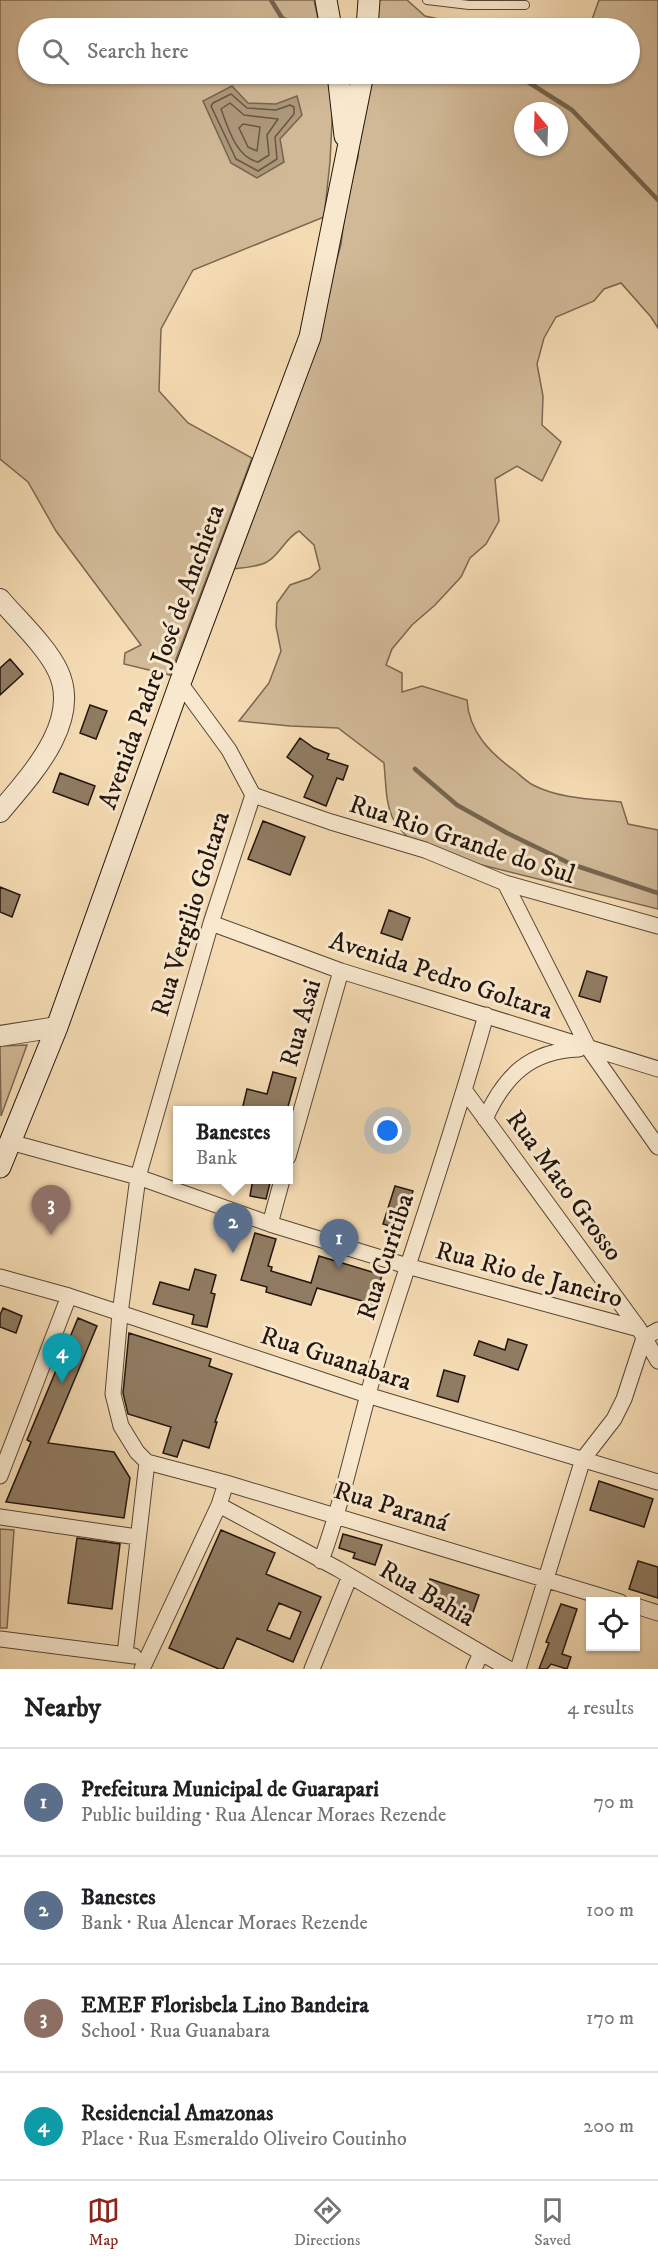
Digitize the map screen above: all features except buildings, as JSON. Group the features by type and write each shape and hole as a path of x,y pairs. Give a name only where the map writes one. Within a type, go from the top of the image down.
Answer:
{"main road":[{"path":"327,0 330,18"},
{"path":"368,18 369,0"},
{"name":"Avenida Padre José de Anchieta","path":"339,84 347,158"},
{"name":"Avenida Padre José de Anchieta","path":"0,1167 5,1140 57,1027 180,683 310,337 361,84"}],"street":[{"path":"0,599 58,669 63,686 63,703 57,733 45,755 0,812"},
{"name":"Rua Vergilio Goltara","path":"147,1462 137,1452 121,1426 113,1394 120,1314 138,1177 211,923 253,795 229,750 180,683"},
{"name":"Rua Rio Grande do Sul","path":"253,795 331,822 424,850 505,883 658,926"},
{"path":"505,883 589,1049 658,1147"},
{"name":"Avenida Pedro Goltara","path":"211,923 341,971 658,1069"},
{"name":"Rua Asai","path":"293,1139 341,971"},
{"name":"Rua Curitiba","path":"321,1561 338,1516 368,1395 407,1266 465,1091 486,1015"},
{"path":"0,1036 57,1027"},
{"path":"485,1119 496,1095 521,1069 536,1059 562,1050 589,1049"},
{"name":"Rua Mato Grosso","path":"465,1091 647,1332"},
{"name":"Rua Rio de Janeiro","path":"5,1140 138,1177 270,1224 407,1266 647,1332 658,1360"},
{"path":"270,1224 281,1184"},
{"name":"Rua Guanabara","path":"0,1277 69,1296 368,1395 658,1482"},
{"path":"0,1476 69,1296"},
{"path":"518,1669 583,1459 614,1419 624,1399 647,1332"},
{"path":"125,1654 147,1462"},
{"name":"Rua Paraná","path":"147,1462 338,1516 604,1597"},
{"path":"0,1639 125,1654 144,1664 219,1505 226,1483"},
{"name":"Rua Bahia","path":"219,1505 350,1576 509,1669"},
{"path":"0,1516 137,1537"},
{"path":"312,1669 350,1576"},
{"path":"640,1607 658,1613"},
{"path":"474,1669 481,1653"}],"lane":[{"path":"428,0 469,5 525,5"}],"shaded area":[{"path":"0,0 314,0 318,18 18,18 18,84 334,84 330,162 324,217 193,270 161,329 159,391 188,423 252,458 170,675 124,664 125,653 141,645 56,531 28,482 0,459"},
{"path":"374,0 407,0 425,16 434,18 373,18"},
{"path":"599,0 658,0 658,328 621,283 604,289 594,301 556,317 544,338 537,364 543,396 542,425 561,442 542,481 517,466 495,479 499,521 486,544 470,558 461,577 435,605 412,625 392,649 386,665 402,673 402,692 422,686 467,700 472,722 482,741 497,757 531,784 565,796 621,802 628,824 658,830 658,909 422,850 401,830 390,812 384,763 338,728 239,721 269,683 281,651 276,626 277,603 290,585 310,578 320,569 314,545 299,531 265,563 232,569 330,285 341,244 346,204 358,157 360,127 367,84 640,84 640,18 593,18"},
{"path":"27,1045 1,1116 0,1046"},
{"path":"0,1529 14,1530 7,1628 0,1628"}],"water":[{"path":"232,86 248,103 276,104 297,96 302,115 280,139 284,162 257,178 231,163 203,101"}],"waterway":[{"path":"271,0 282,18"},
{"path":"531,84 572,110 658,200"},
{"path":"415,769 457,805 507,833 571,864 658,893"}],"place":[{"name":"EMEF Florisbela Lino Bandeira","path":"51,1235"},
{"name":"Banestes","path":"233,1253"},
{"name":"Prefeitura Municipal de Guarapari","path":"339,1269"},
{"name":"Residencial Amazonas","path":"62,1383"}]}
